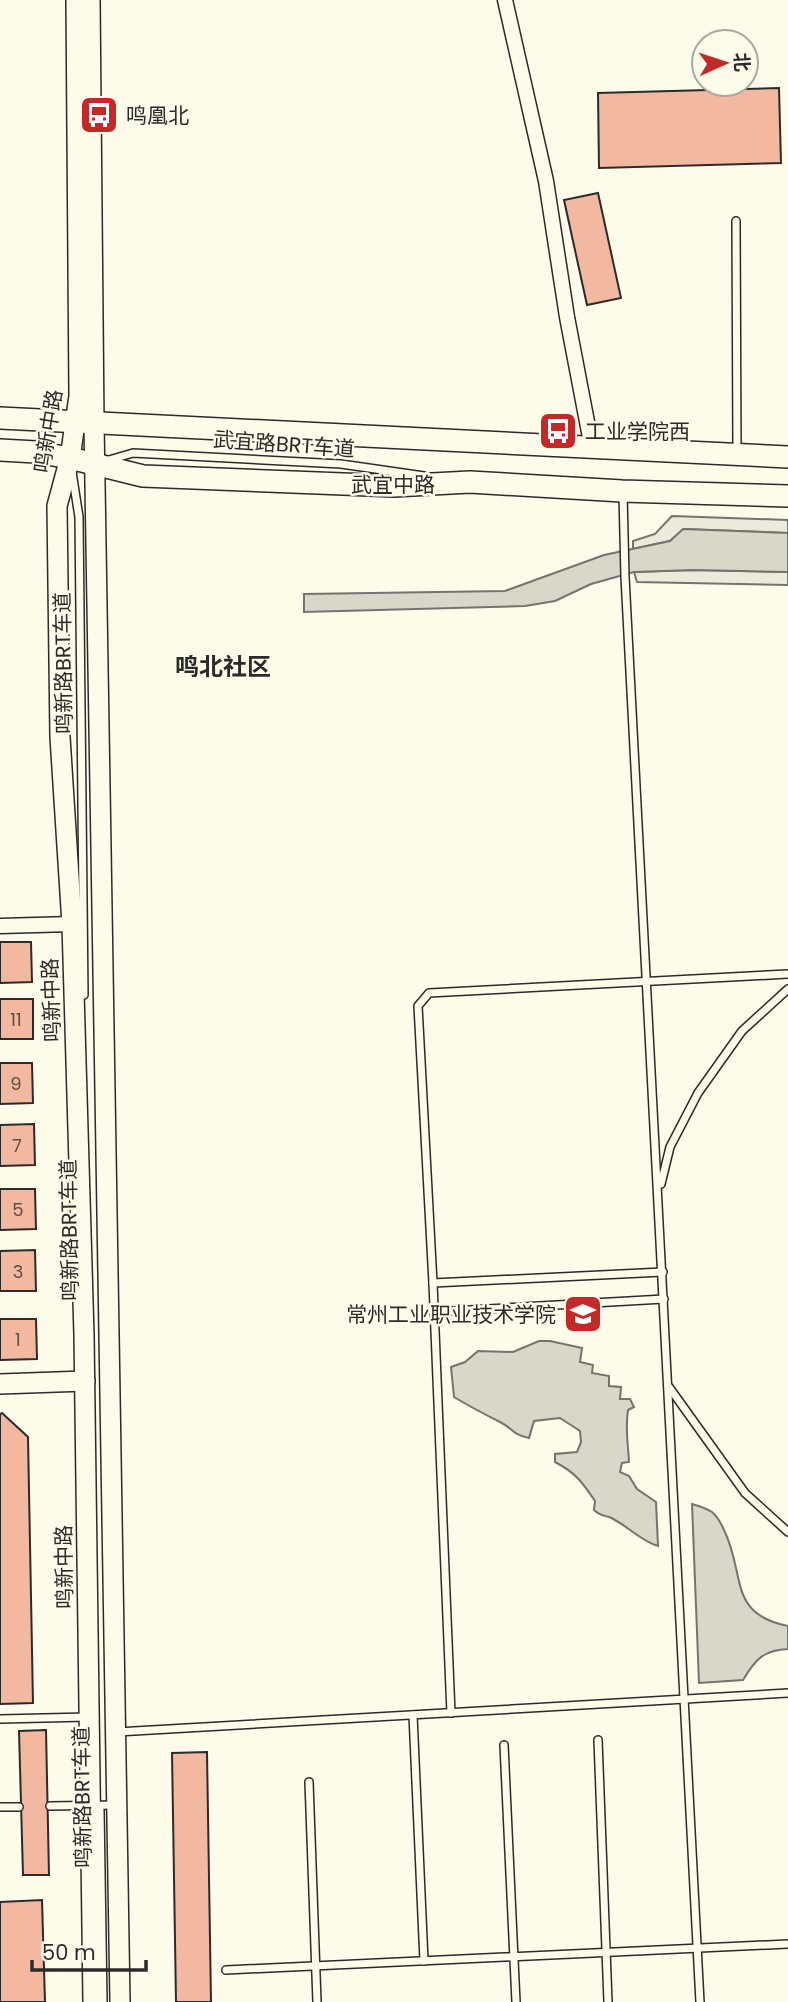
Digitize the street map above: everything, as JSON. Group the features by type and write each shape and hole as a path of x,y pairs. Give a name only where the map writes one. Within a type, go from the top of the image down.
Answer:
{"main road":[{"name":"鸣新中路","path":"76,0 79,384 96,464 103,1802 93,2002"},
{"name":"鸣新中路","path":"90,0 85,422 70,458 57,506 60,737 72,924 85,1381 103,1802 120,2002"},
{"name":"武宜中路","path":"0,418 788,457"},
{"name":"武宜中路","path":"0,450 36,452 70,458 143,476 394,486 470,482 622,491 788,496"},
{"path":"0,1384 85,1381"}],"street":[{"path":"505,0 546,181 592,449"},
{"path":"0,926 72,924"}],"lane":[{"path":"736,221 737,455"},
{"name":"鸣新路BRT车道","path":"70,458 79,517 84,1006"},
{"path":"87,501 90,473 96,464"},
{"path":"622,491 700,2002"},
{"name":"鸣新路BRT车道","path":"86,512 90,777"},
{"path":"451,1713 418,1006 429,993 788,974"},
{"path":"659,1193 670,1147 698,1093 742,1031 788,989"},
{"name":"鸣新路BRT车道","path":"84,1047 88,1335 101,1726"},
{"path":"433,1283 663,1272"},
{"path":"434,1311 664,1300"},
{"path":"669,1386 745,1493 788,1532"},
{"name":"鸣新路BRT车道","path":"103,1470 103,2002"},
{"path":"0,1719 101,1726 413,1715 788,1693"},
{"path":"413,1715 424,1961"},
{"path":"598,1740 608,2002"},
{"path":"504,1745 516,2002"},
{"path":"309,1782 317,2002"},
{"path":"50,1806 103,1802"},
{"name":"鸣新路BRT车道","path":"103,1802 114,2002"},
{"path":"1,1807 19,1807"},
{"path":"226,1970 788,1944"}],"shaded area":[{"path":"672,516 788,520 788,533 684,529 670,541 633,549 633,541 655,534"},
{"path":"683,529 788,533 788,572 634,572 591,584 555,601 525,606 304,612 304,594 505,591 604,555 670,541"},
{"path":"634,572 788,572 788,585 637,582"},
{"path":"539,1341 582,1348 580,1362 593,1365 592,1373 609,1376 609,1386 621,1387 620,1399 630,1399 634,1407 628,1410 627,1417 629,1462 622,1463 620,1472 629,1476 637,1489 656,1502 658,1546 615,1520 596,1512 595,1501 582,1483 555,1462 555,1454 577,1452 581,1442 580,1431 560,1418 534,1421 529,1438 454,1397 451,1367 465,1362 478,1351 513,1352"},
{"path":"692,1504 712,1512 720,1523 731,1546 741,1590 747,1602 755,1612 788,1626 788,1649 772,1651 761,1657 743,1680 699,1683"}],"building":[{"path":"779,88 781,163 599,168 598,93 690,90 690,98 760,98 760,89"},
{"path":"598,193 621,298 587,305 564,200"},
{"path":"0,942 31,942 32,982 0,983"},
{"path":"0,999 33,999 33,1039 0,1039"},
{"path":"0,1063 32,1063 33,1103 0,1104"},
{"path":"34,1124 35,1165 0,1166 0,1125"},
{"path":"0,1189 35,1189 36,1229 0,1230"},
{"path":"35,1250 36,1291 0,1291 0,1251"},
{"path":"0,1319 36,1319 37,1359 0,1360"},
{"path":"2,1413 28,1437 33,1703 0,1704"},
{"path":"46,1730 49,1875 23,1875 19,1731"},
{"path":"207,1752 211,2002 176,2002 172,1753"},
{"path":"42,1900 45,2002 0,2002 0,1902"}],"place":[{"name":"鸣凰北","path":"99,115"},
{"name":"工业学院西","path":"558,431"},
{"name":"常州工业职业技术学院","path":"583,1314"}],"district":[{"name":"鸣北社区","path":"223,666"}]}
